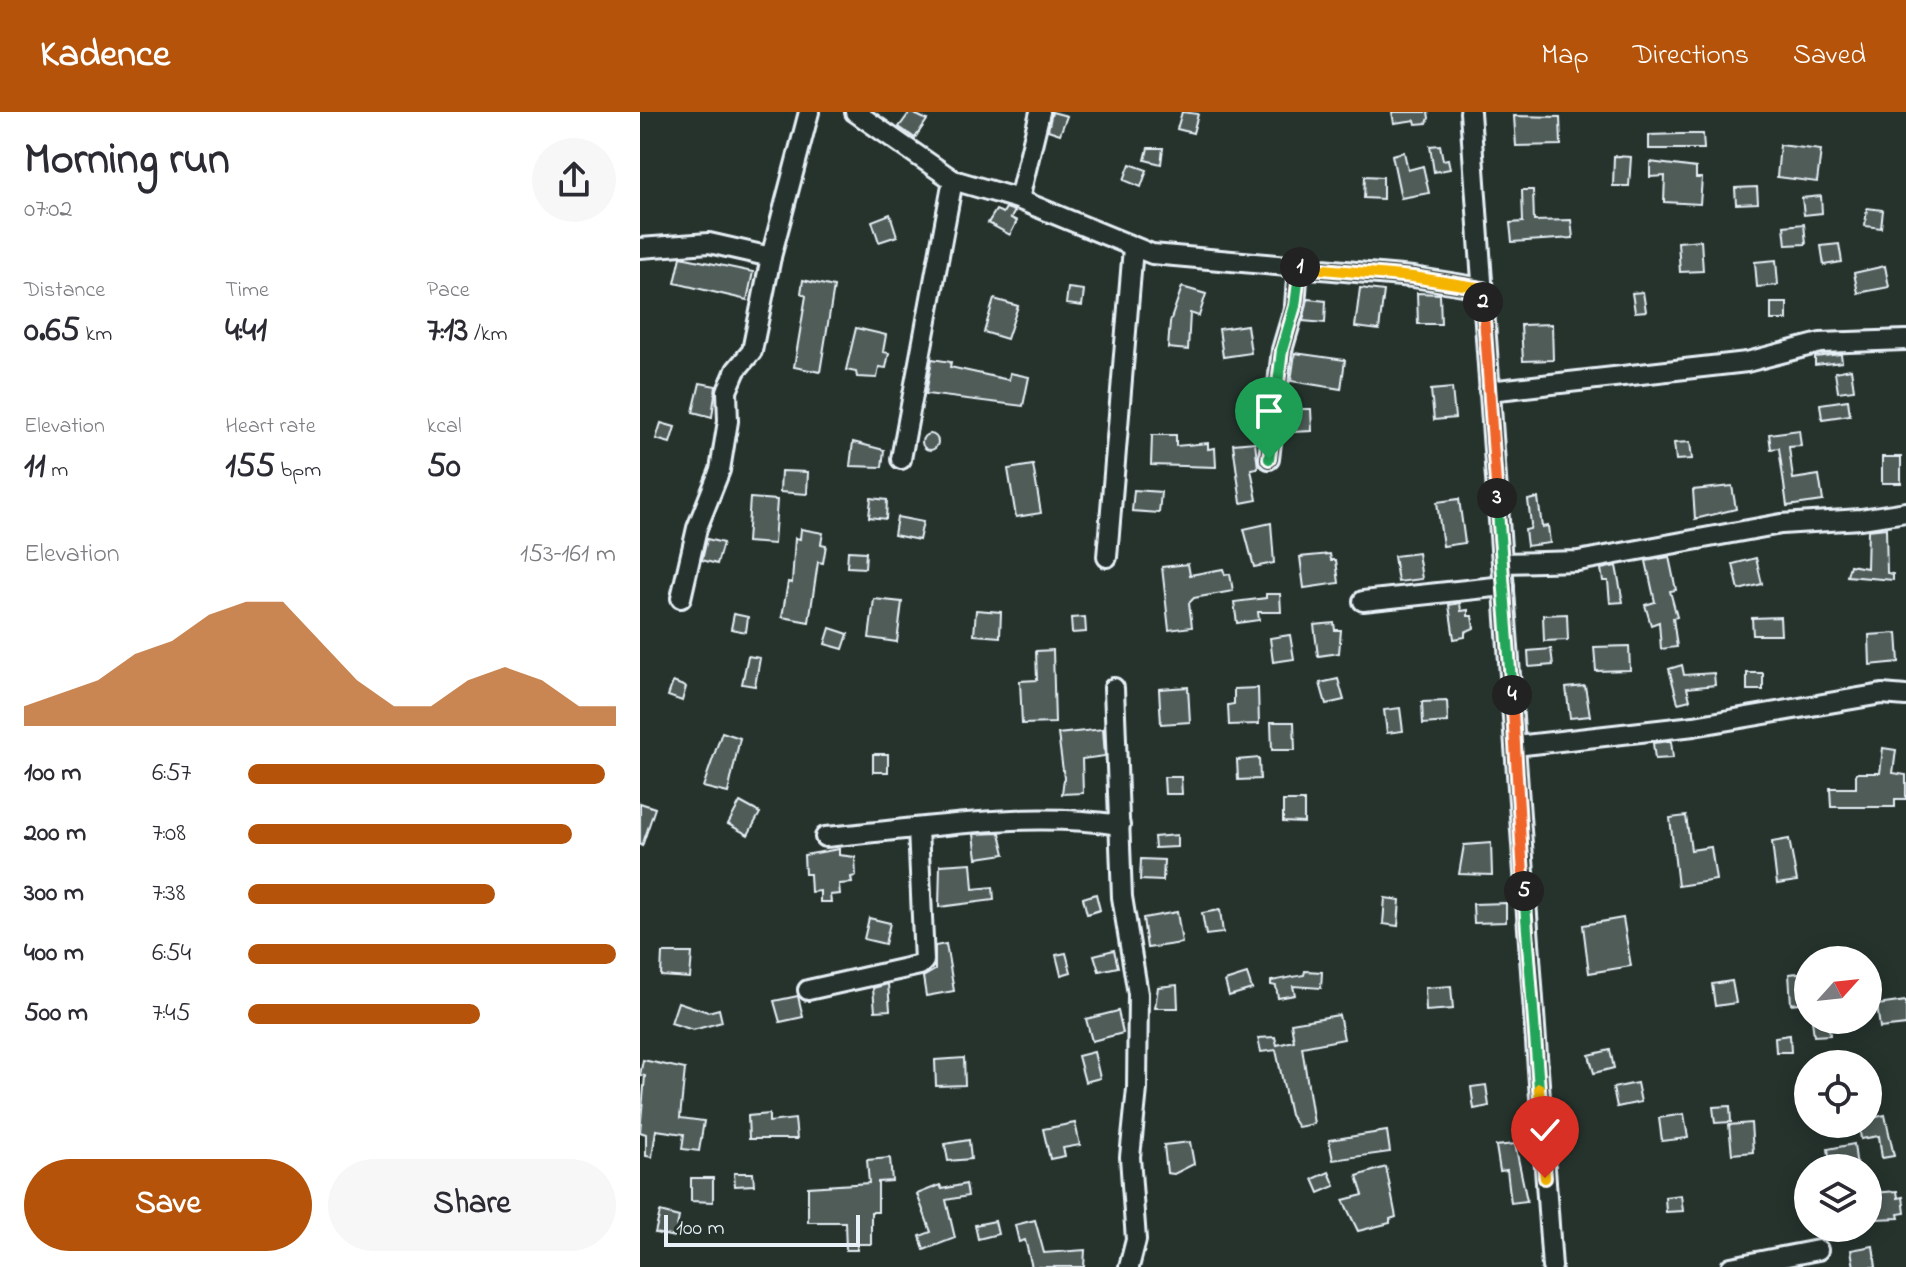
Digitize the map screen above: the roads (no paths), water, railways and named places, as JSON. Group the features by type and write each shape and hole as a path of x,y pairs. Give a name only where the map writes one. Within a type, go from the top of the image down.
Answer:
{"street":[{"path":"681,598 697,528 720,470 728,421 727,391 736,370 752,351 771,257 809,112"},
{"path":"855,112 953,180 1019,199 1152,254 1413,277 1482,288"},
{"path":"1019,199 1040,112"},
{"path":"1470,112 1552,1267"},
{"path":"901,459 953,180"},
{"path":"640,248 709,243 771,257"},
{"path":"1107,557 1133,248"},
{"path":"1269,459 1282,350 1295,306 1298,266"},
{"path":"1489,391 1747,362 1820,343 1906,340"},
{"path":"1502,563 1578,561 1781,524 1861,519 1906,512"},
{"path":"1363,601 1504,586"},
{"path":"1114,688 1122,897 1138,994 1137,1089 1130,1157 1136,1240 1129,1267"},
{"path":"1515,746 1694,726 1882,694 1906,696"},
{"path":"825,837 1086,820 1120,825"},
{"path":"808,990 924,961 918,829"},
{"path":"1731,1267 1818,1250"}]}
